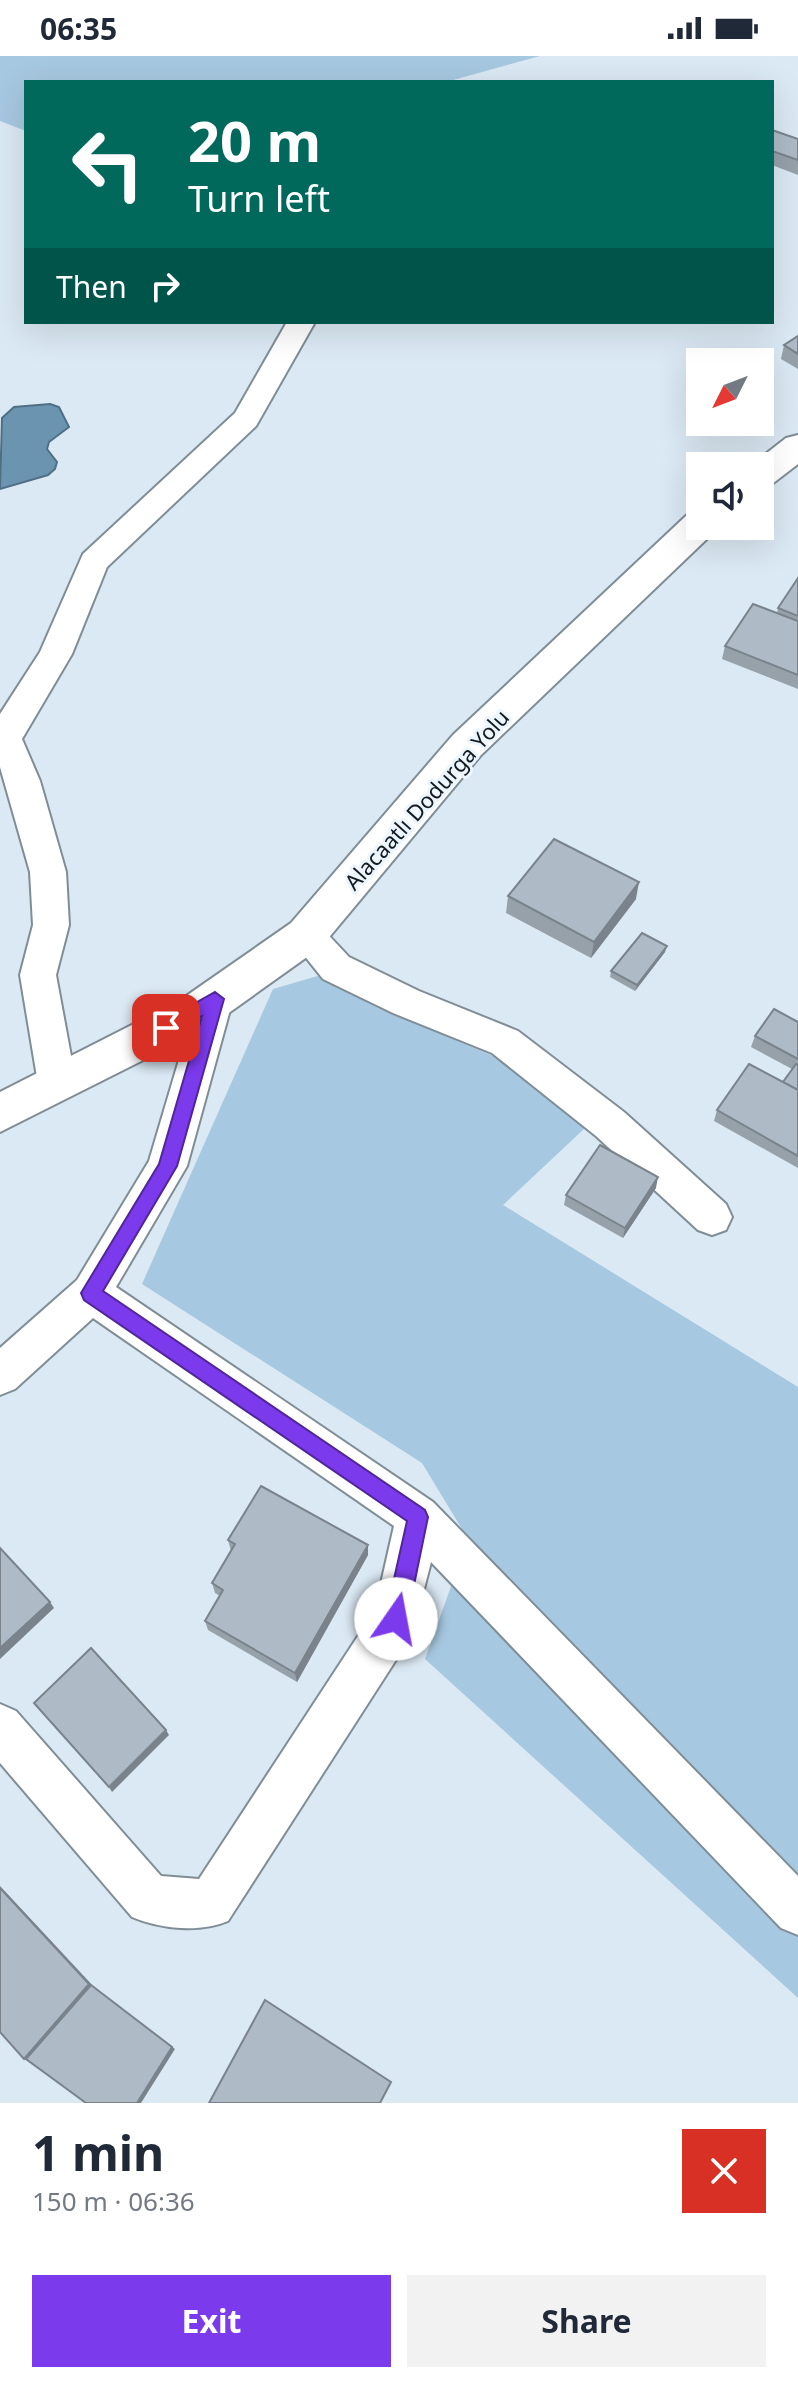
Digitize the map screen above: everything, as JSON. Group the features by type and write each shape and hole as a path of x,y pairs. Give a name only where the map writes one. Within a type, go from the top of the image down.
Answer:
{"street":[{"path":"57,1083 38,975 51,925 48,872 23,781 3,733 56,654 94,562 246,419 300,324"},
{"path":"774,465 798,446"},
{"name":"Alacaatlı Dodurga Yolu","path":"4,1107 194,1014 306,935 467,745 686,537"},
{"path":"306,935 336,968 406,1002 505,1042 586,1103 712,1217"},
{"path":"0,1375 91,1293 167,1166 215,999"},
{"path":"91,1293 418,1517 798,1911"},
{"path":"0,1727 149,1900 211,1904 396,1619 418,1517"}],"shaded area":[{"path":"0,56 540,56 453,80 24,80 24,130 0,121"},
{"path":"50,404 59,407 69,427 49,442 47,449 57,462 55,469 48,475 0,489 2,418 14,407"},
{"path":"321,975 374,1006 505,1061 585,1128 503,1205 798,1387 798,1998 425,1659 468,1539 422,1463 142,1284 273,989"}],"building":[{"path":"774,131 798,139 798,160 774,152"},
{"path":"798,336 798,354 784,345"},
{"path":"798,578 798,616 778,608"},
{"path":"753,604 798,621 798,675 725,646"},
{"path":"554,839 639,882 594,942 508,896"},
{"path":"642,933 667,946 637,985 611,971"},
{"path":"774,1009 798,1022 798,1059 755,1036"},
{"path":"749,1064 798,1090 798,1156 717,1110"},
{"path":"798,1065 798,1090 783,1082"},
{"path":"600,1145 658,1177 625,1228 566,1195"},
{"path":"261,1486 368,1545 295,1673 205,1621 223,1590 212,1583 235,1544 228,1540"},
{"path":"0,1548 50,1602 0,1648"},
{"path":"91,1648 166,1730 109,1787 34,1703"},
{"path":"0,1888 89,1984 24,2059 0,2032"},
{"path":"91,1985 172,2047 137,2103 86,2103 26,2059"},
{"path":"265,2000 391,2082 380,2103 209,2103"}],"route":[{"path":"166,1028 215,999 167,1166 91,1293 418,1517 396,1619"}]}
